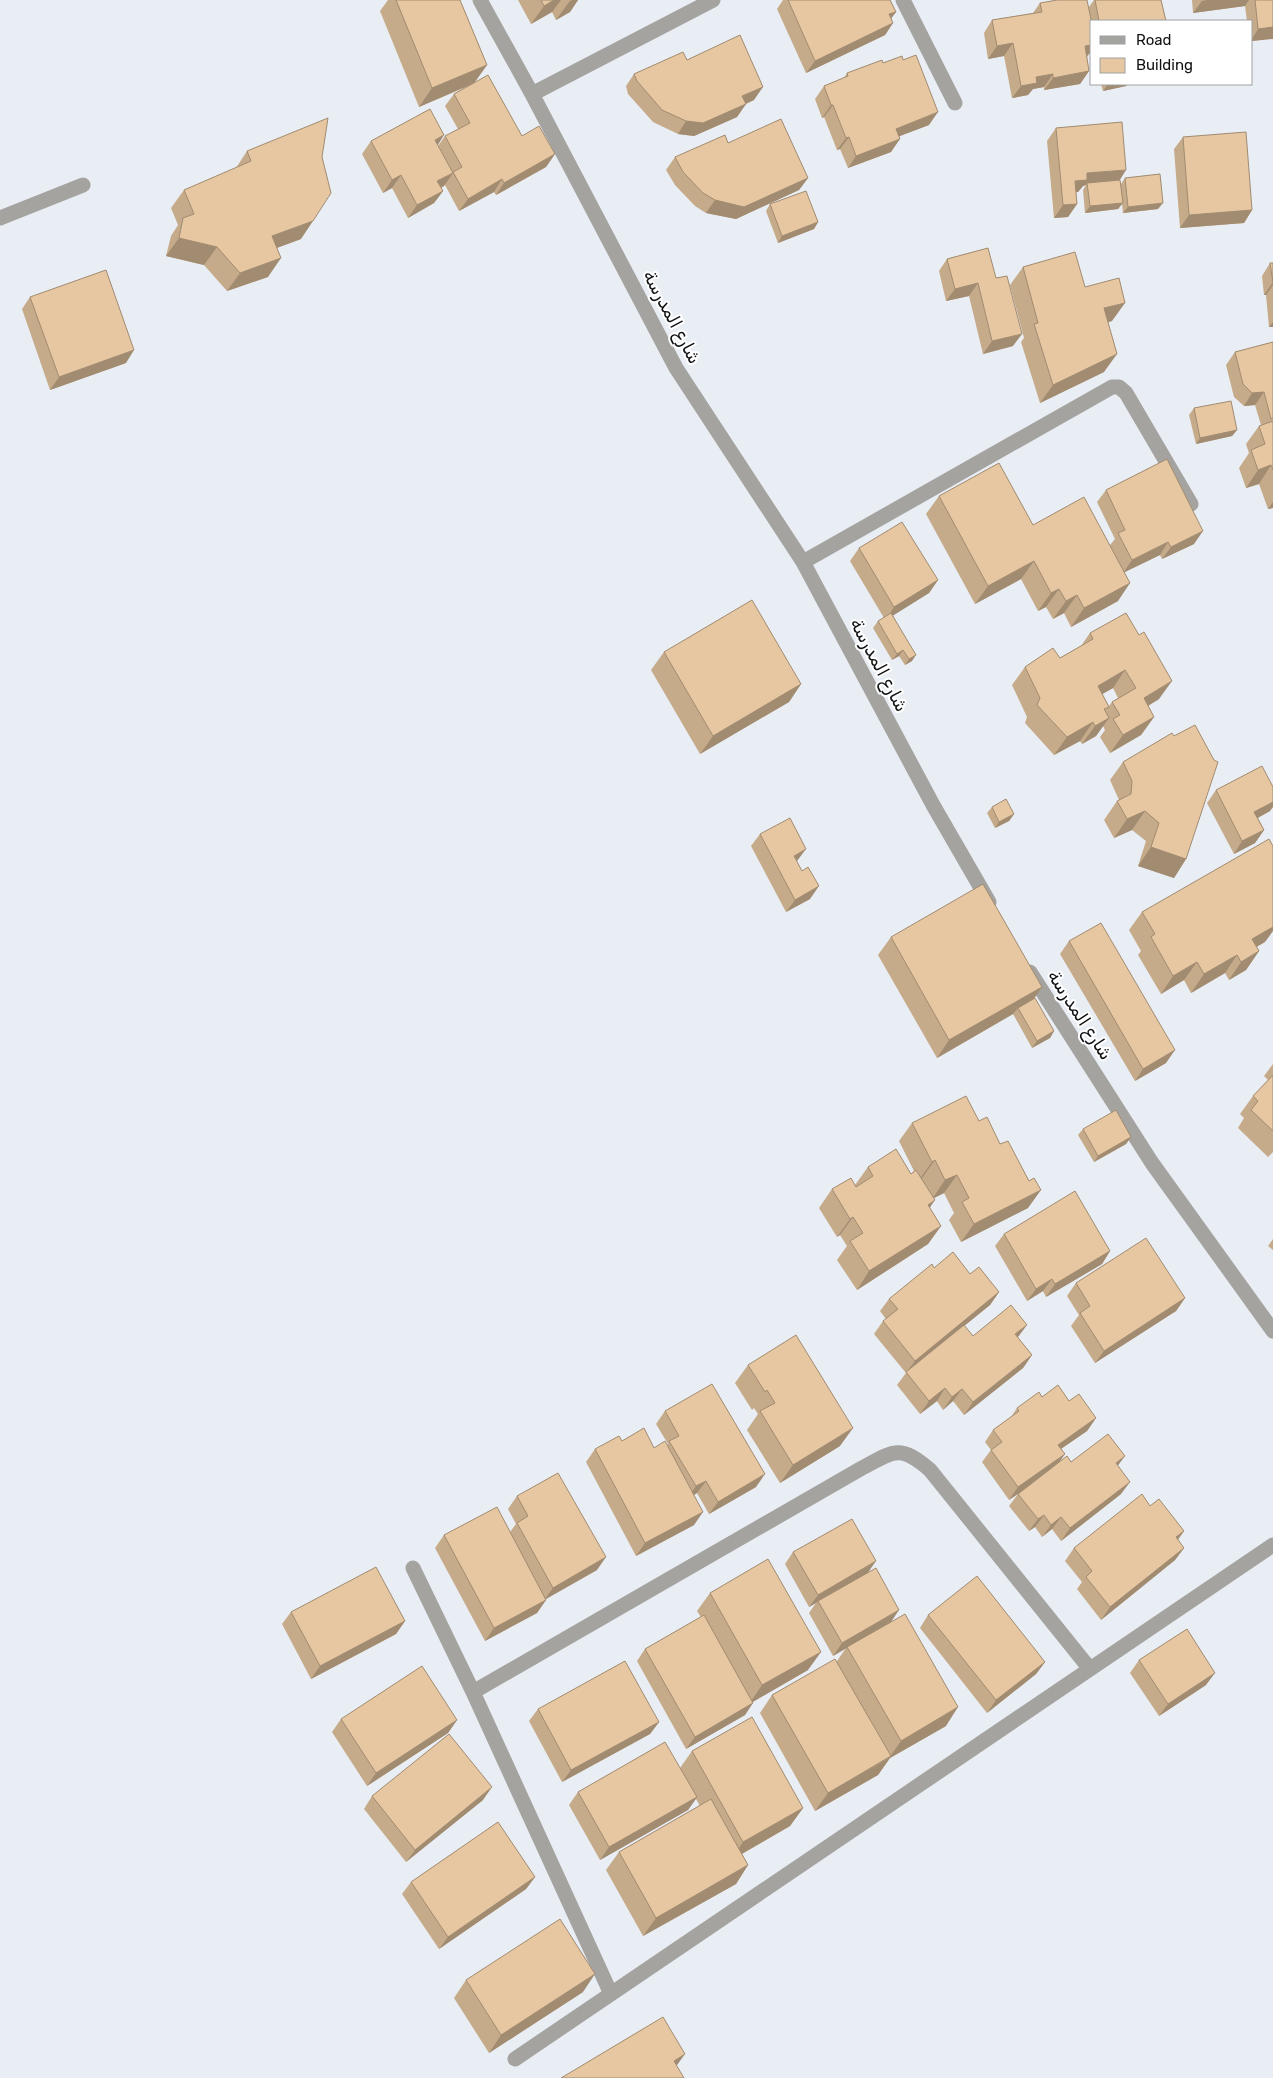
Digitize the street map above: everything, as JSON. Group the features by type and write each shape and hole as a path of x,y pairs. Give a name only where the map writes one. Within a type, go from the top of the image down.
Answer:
{"street":[{"name":"شارع المدرسة","path":"480,0 532,94 676,368 803,562 928,797 996,914"},
{"path":"532,94 713,0"},
{"path":"903,0 955,103"},
{"path":"0,218 83,184"},
{"path":"803,562 1112,387 1118,387 1126,393 1191,504"},
{"name":"شارع المدرسة","path":"1021,956 1040,990 1152,1162 1273,1331"},
{"path":"473,1692 862,1468 888,1454 902,1452 914,1456 930,1470 1090,1669"},
{"path":"515,2059 1273,1545"},
{"path":"413,1568 473,1692 611,1994"}],"building":[{"path":"396,0 460,0 487,65 432,88"},
{"path":"541,0 554,0 544,6"},
{"path":"788,0 890,0 896,12 889,14 893,23 815,61"},
{"path":"1057,0 1087,0 1091,20 1090,45 1085,46 1089,71 1053,78 1053,74 1036,77 1037,83 1021,86 1013,43 997,46 992,20 1042,12 1040,3"},
{"path":"1095,0 1161,0 1166,20 1099,20"},
{"path":"1255,0 1273,0 1273,27 1258,29"},
{"path":"740,35 763,87 742,96 746,104 703,123 686,121 662,110 637,81 634,74 683,52 687,60"},
{"path":"916,55 938,112 896,129 900,139 856,156 849,137 846,138 824,86 848,76 847,73 882,60 883,63 902,56 903,60"},
{"path":"488,75 522,136 539,126 555,154 504,183 502,179 468,199 453,172 462,167 445,136 470,123 454,94"},
{"path":"430,109 444,135 435,140 453,173 437,181 443,191 417,205 401,175 392,180 371,141"},
{"path":"328,118 322,157 331,193 313,221 272,236 281,258 240,273 217,247 179,238 183,218 194,214 184,190 251,161 247,151"},
{"path":"781,119 808,178 744,207 715,200 703,193 683,172 675,157 725,135 728,143"},
{"path":"1122,122 1126,170 1087,173 1087,180 1075,181 1077,204 1063,205 1056,128"},
{"path":"1246,132 1252,210 1189,215 1183,137"},
{"path":"1160,174 1163,203 1128,207 1125,178"},
{"path":"1120,180 1123,203 1090,206 1087,183"},
{"path":"806,191 818,222 782,236 770,204"},
{"path":"988,248 996,278 1007,276 1022,334 992,341 978,283 955,289 947,259"},
{"path":"1075,252 1085,287 1119,278 1125,303 1104,308 1117,354 1053,385 1034,324 1038,323 1023,267"},
{"path":"1270,263 1273,263 1273,282"},
{"path":"106,270 134,350 59,377 30,297"},
{"path":"1273,342 1273,418 1271,419 1264,392 1252,393 1243,384 1235,352"},
{"path":"1231,401 1237,430 1200,438 1194,408"},
{"path":"1273,421 1273,470 1271,465 1258,470 1251,450 1265,444 1259,426"},
{"path":"1167,459 1203,531 1171,547 1168,542 1132,560 1118,533 1125,530 1106,490"},
{"path":"999,463 1033,525 1084,497 1130,583 1084,608 1077,595 1066,601 1059,589 1051,593 1034,561 988,586 939,496"},
{"path":"902,522 938,580 894,607 859,548"},
{"path":"752,600 801,684 713,736 664,652"},
{"path":"891,613 916,655 909,659 903,650 897,654 878,621"},
{"path":"1126,613 1139,635 1144,632 1172,681 1144,698 1154,717 1123,735 1113,719 1120,715 1112,702 1136,688 1125,670 1098,686 1109,707 1104,709 1109,718 1095,726 1093,722 1067,737 1037,705 1040,698 1025,667 1053,648 1060,658 1093,639 1090,633"},
{"path":"1195,725 1214,760 1218,762 1186,859 1151,847 1159,823 1145,811 1127,819 1117,801 1131,794 1132,781 1123,762 1172,733 1174,736"},
{"path":"1262,766 1273,787 1273,802 1254,812 1264,830 1242,841 1216,790"},
{"path":"1006,799 1014,814 999,822 992,807"},
{"path":"790,818 806,849 794,856 802,871 808,867 819,886 795,900 760,834"},
{"path":"1269,839 1273,846 1273,927 1252,939 1259,951 1241,962 1237,955 1204,974 1197,962 1173,976 1151,937 1155,934 1142,912"},
{"path":"983,884 1042,987 949,1040 891,937"},
{"path":"1101,923 1175,1050 1143,1069 1069,941"},
{"path":"1035,998 1054,1031 1037,1041 1018,1008"},
{"path":"1273,1075 1273,1131 1251,1110 1258,1101 1253,1096"},
{"path":"966,1096 979,1121 987,1117 1000,1144 1008,1141 1029,1181 1034,1178 1041,1190 974,1224 962,1202 969,1198 957,1175 945,1180 935,1160 932,1162 912,1123"},
{"path":"1116,1110 1131,1137 1098,1156 1083,1129"},
{"path":"896,1149 911,1174 916,1170 935,1200 928,1205 941,1226 869,1271 850,1241 863,1233 853,1217 850,1219 832,1189 851,1178 856,1187 873,1176 868,1167"},
{"path":"1075,1191 1110,1251 1055,1284 1052,1279 1036,1289 1004,1234"},
{"path":"1146,1238 1185,1298 1104,1351 1080,1313 1090,1306 1076,1283"},
{"path":"953,1252 970,1274 979,1267 999,1292 915,1361 883,1321 898,1309 889,1299 932,1264 934,1268"},
{"path":"1011,1305 1027,1325 1015,1334 1032,1355 973,1402 962,1389 952,1397 945,1388 929,1401 906,1372 964,1325 973,1336"},
{"path":"796,1335 853,1428 793,1465 760,1411 775,1403 767,1390 765,1392 748,1365"},
{"path":"712,1384 765,1474 718,1502 706,1481 696,1486 669,1441 679,1436 665,1411"},
{"path":"1058,1385 1069,1401 1079,1394 1096,1418 1058,1445 1065,1454 1018,1487 991,1450 1002,1442 993,1430 1019,1411 1017,1408 1039,1392 1042,1397"},
{"path":"644,1428 654,1448 665,1441 703,1512 645,1543 595,1449 619,1436 622,1441"},
{"path":"1108,1434 1125,1456 1116,1463 1130,1482 1070,1528 1061,1517 1051,1525 1044,1515 1038,1519 1018,1494 1067,1456 1071,1462"},
{"path":"558,1473 606,1557 553,1588 517,1523 528,1516 517,1496"},
{"path":"1142,1494 1150,1506 1159,1499 1184,1531 1176,1537 1184,1548 1110,1607 1086,1577 1092,1571 1074,1548"},
{"path":"497,1507 546,1600 494,1628 444,1535"},
{"path":"852,1519 876,1561 818,1595 793,1552"},
{"path":"768,1559 821,1652 762,1685 710,1593"},
{"path":"376,1567 405,1621 320,1666 291,1612"},
{"path":"876,1568 899,1610 842,1643 818,1601"},
{"path":"977,1576 1045,1662 996,1700 928,1615"},
{"path":"905,1614 958,1707 901,1741 847,1647"},
{"path":"704,1615 753,1703 695,1737 645,1649"},
{"path":"1187,1629 1215,1673 1168,1704 1139,1660"},
{"path":"835,1659 891,1756 828,1793 772,1695"},
{"path":"625,1661 659,1722 571,1770 538,1709"},
{"path":"422,1666 457,1720 376,1773 341,1719"},
{"path":"752,1717 803,1808 743,1842 692,1751"},
{"path":"449,1734 492,1787 415,1850 372,1796"},
{"path":"665,1742 697,1797 609,1847 578,1792"},
{"path":"711,1799 748,1865 656,1918 619,1852"},
{"path":"498,1822 535,1877 448,1937 411,1882"},
{"path":"560,1919 595,1974 501,2035 466,1980"},
{"path":"663,2017 685,2054 674,2061 684,2078 561,2078"}]}
